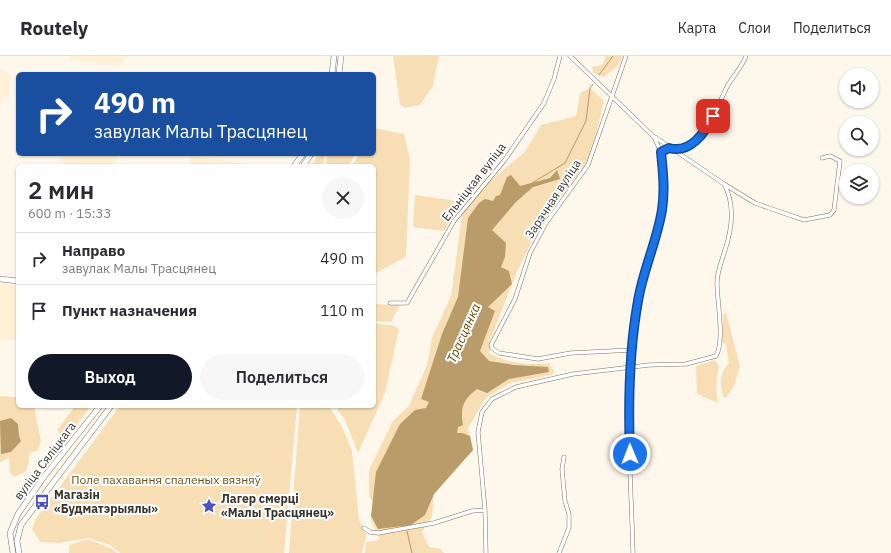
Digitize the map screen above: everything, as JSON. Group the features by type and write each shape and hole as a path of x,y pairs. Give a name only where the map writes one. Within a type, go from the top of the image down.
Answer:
{"main road":[{"path":"332,72 334,56"},
{"path":"338,72 341,56"},
{"path":"0,278 16,281"},
{"name":"вуліца Сяліцкага","path":"13,553 9,538 10,528 18,514 43,478 98,408"},
{"name":"вуліца Сяліцкага","path":"20,553 17,541 21,525 109,408"},
{"path":"43,478 51,484"}],"street":[{"name":"Ельніцкая вуліца","path":"390,303 407,303 454,220 504,161 544,103 552,84 560,56"},
{"path":"570,56 610,96 654,136 724,184 756,203 804,220 830,215 835,205 840,163 836,158 830,156 822,158"},
{"name":"Зарэчная вуліца","path":"626,56 610,96 588,165 546,223 530,253 515,299 491,345 492,348 499,353 538,359 571,353 632,350"},
{"path":"661,152 669,148 676,150 697,140 705,131 729,83 746,56"},
{"path":"633,553 629,421 632,350 640,290 661,212 664,187 661,152 654,136"},
{"path":"486,553 485,510 478,432 482,412 492,399 504,392 529,383 573,374 649,364 690,364 714,357 718,354 719,319 717,279 731,223 729,195 724,184"},
{"path":"559,553 569,528 569,514 565,501 562,470 564,457"},
{"path":"364,528 370,532 378,533 434,523 472,511 485,510"}],"shaded area":[{"path":"71,56 128,56 119,66 71,59"},
{"path":"0,68 11,76 8,97 2,97 0,110"},
{"path":"62,156 117,156 116,164 61,164"},
{"path":"191,156 243,164 190,164"},
{"path":"0,284 16,286 16,341 0,338"}],"green space":[{"path":"393,56 439,56 433,86 420,105 404,108 400,104"},
{"path":"606,56 623,56 618,66 603,77 593,72 592,67 602,65"},
{"path":"590,88 604,101 592,150 586,164 537,230 516,274 490,341 489,353 495,356 518,363 549,363 555,372 551,375 510,383 486,398 468,428 473,450 434,494 432,517 422,532 429,547 441,549 444,553 365,553 366,542 380,540 371,520 373,502 369,497 369,470 393,421 409,406 427,365 432,338 451,296 462,215 479,190 525,152 541,125 576,116 580,93"},
{"path":"376,128 404,134 410,159 406,257 376,273 376,164 353,164 358,156 376,156"},
{"path":"318,156 325,156 323,164 312,164"},
{"path":"327,156 354,156 350,164 326,164"},
{"path":"415,195 464,202 444,231 413,227"},
{"path":"376,304 400,305 391,322 376,321"},
{"path":"726,313 740,366 734,386 726,398 723,397 721,379 723,371 729,363 726,345 722,342 723,314"},
{"path":"376,324 392,325 399,329 385,393 358,453 345,420 336,408 376,408"},
{"path":"715,360 719,366 716,387 718,403 697,394 696,366"},
{"path":"0,396 16,397 16,408 34,408 41,441 37,451 29,453 29,462 26,471 15,477 10,473 9,458 0,462"},
{"path":"74,408 89,408 65,439 57,430"},
{"name":"Поле пахавання спаленых вязняў","path":"119,408 297,408 284,553 120,553 110,545 88,538 59,543 41,542 32,530 35,520"},
{"path":"300,408 330,408 342,427 352,451 359,520 367,534 362,553 289,553"},
{"path":"88,539 112,549 117,553 69,553 69,545"}],"water":[{"path":"557,170 560,179 533,187 516,202 492,230 506,243 505,257 501,267 509,271 512,284 488,307 495,311 480,351 489,361 514,365 548,367 549,372 509,379 487,393 477,389 472,393 466,400 462,409 463,425 458,427 457,433 470,436 473,450 434,494 425,515 411,525 378,529 371,516 376,472 400,424 415,410 426,408 429,402 421,399 442,334 458,297 468,218 479,203 485,199 493,201 496,196 500,195 507,177 511,175 520,186 550,178"},
{"path":"11,418 18,424 21,441 11,452 1,454 0,421"}],"waterway":[{"name":"Трасцянка","path":"599,75 613,56"},
{"name":"Трасцянка","path":"532,183 565,163 586,121 590,88 593,84"},
{"name":"Трасцянка","path":"407,531 412,553"}],"place":[{"name":"Магазін «Будматэрыялы»","path":"42,502"},
{"name":"Лагер смерці «Малы Трасцянец»","path":"209,506"}],"route":[{"path":"630,454 629,421 633,334 637,302 661,212 664,193 661,152 669,148 676,150 681,149 697,140 705,131 713,116"}]}
